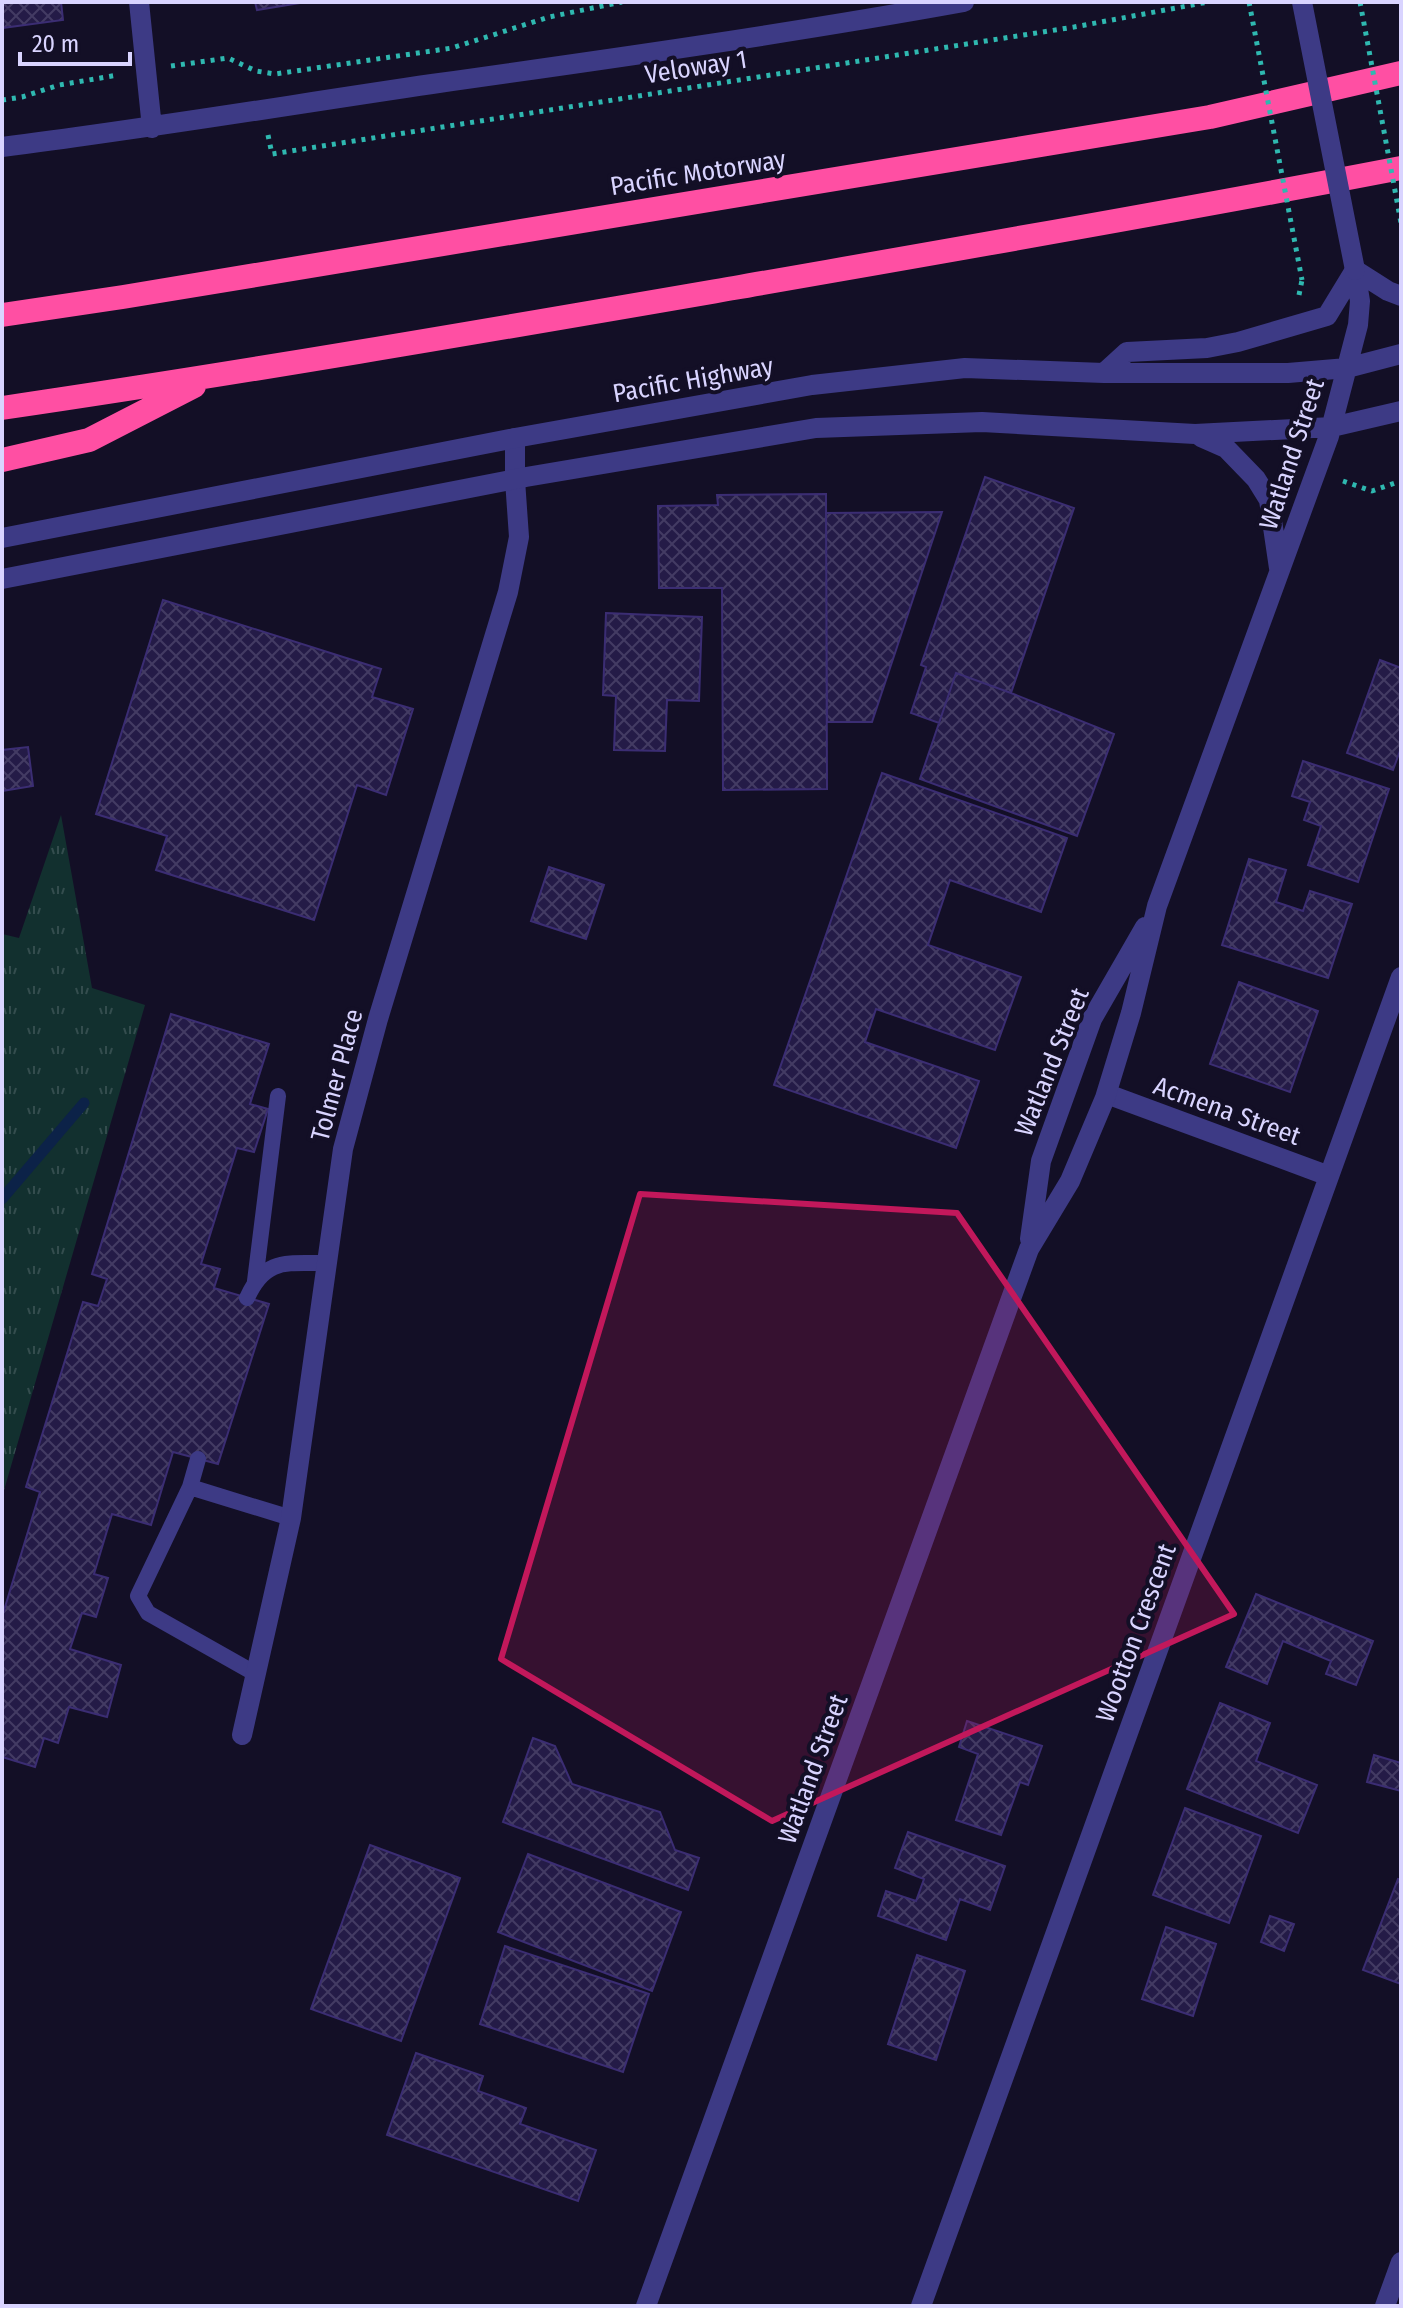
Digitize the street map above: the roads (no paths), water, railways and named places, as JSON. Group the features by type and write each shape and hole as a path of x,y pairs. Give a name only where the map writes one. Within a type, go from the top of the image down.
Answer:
{"highway":[{"name":"Pacific Motorway","path":"2,315 1210,117 1401,73"},
{"path":"2,408 211,378 1178,211 1401,168"},
{"path":"2,460 89,440 211,378"}],"street":[{"path":"139,2 152,128"},
{"path":"2,147 152,128 262,109 831,26 964,2"},
{"name":"Watland Street","path":"646,2306 1029,1249 1070,1181 1107,1094 1157,906 1332,427 1360,301 1302,2"},
{"path":"1104,373 1127,352 1207,348 1327,316 1355,270 1401,296"},
{"name":"Pacific Highway","path":"2,538 515,438 827,383 965,368 1104,373 1288,373 1347,368 1401,354"},
{"path":"2,579 515,480 816,428 982,422 1195,434 1332,427 1401,411"},
{"path":"1195,434 1226,448 1256,479 1269,500 1279,572"},
{"name":"Tolmer Place","path":"242,1735 291,1518 343,1149 374,1033 508,592 519,537 515,438"},
{"name":"Watland Street","path":"1029,1249 1041,1161 1092,1019 1157,906"},
{"name":"Wootton Crescent","path":"921,2306 1401,977"},
{"name":"Acmena Street","path":"1107,1094 1329,1176"},
{"path":"1385,2306 1400,2266"}],"lane":[{"path":"247,1298 255,1281 278,1096"},
{"path":"255,1281 275,1265 328,1263"},
{"path":"198,1459 190,1487 138,1596 148,1613 256,1674"},
{"path":"190,1487 291,1518"}],"waterway":[{"path":"2,1199 84,1103"}]}
